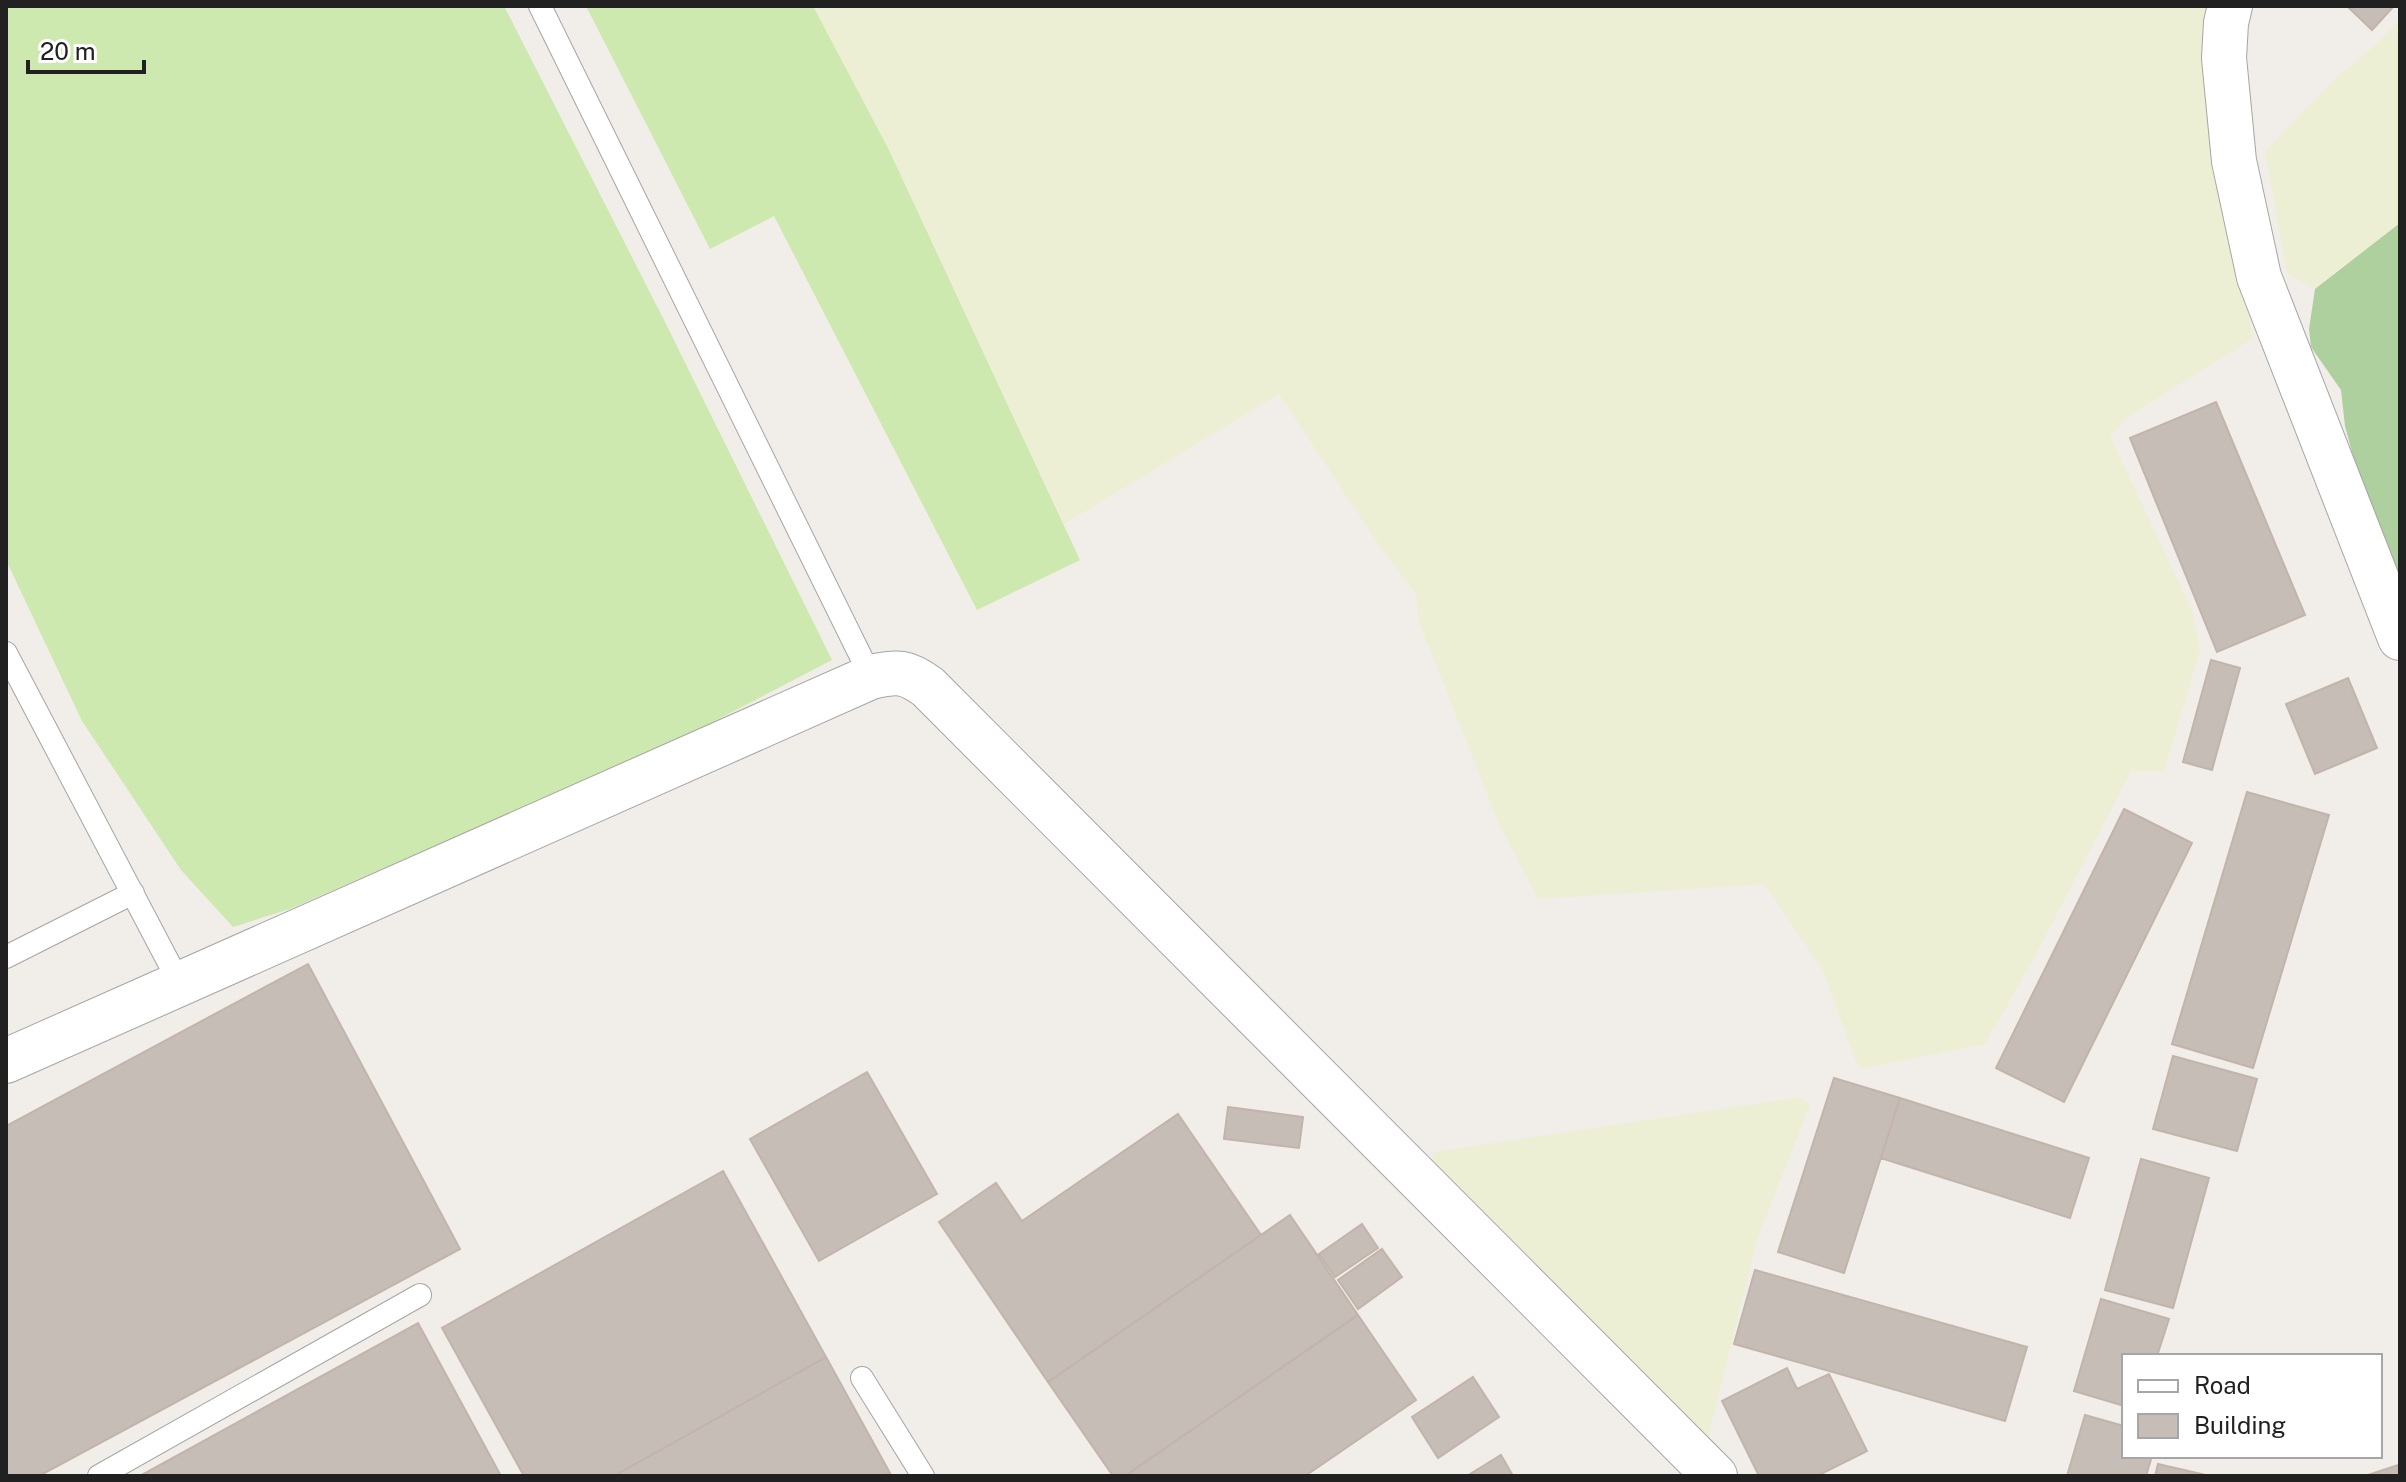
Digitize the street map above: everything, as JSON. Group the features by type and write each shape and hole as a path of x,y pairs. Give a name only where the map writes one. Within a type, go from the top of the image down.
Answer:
{"street":[{"path":"2230,6 2224,58 2234,161 2259,277 2400,638"},
{"path":"6,1061 871,677 892,672 910,674 928,687 1715,1476"}],"lane":[{"path":"540,6 871,677"},
{"path":"6,653 180,984"},
{"path":"6,957 133,893"},
{"path":"99,1476 420,1295"},
{"path":"862,1378 923,1476"}],"green space":[{"path":"6,6 504,6 832,660 686,736 290,909 233,927 181,870 82,721 6,560"},
{"path":"586,6 813,6 888,148 1080,560 977,610 774,216 710,249"},
{"path":"813,6 2207,6 2252,339 2129,416 2110,436 2192,611 2200,650 2164,771 2131,771 2033,960 1985,1044 1864,1068 1856,1063 1824,972 1764,884 1538,899 1499,824 1418,619 1416,594 1381,548 1279,394 1064,524 888,148"},
{"path":"2400,19 2400,223 2315,289 2287,274 2265,151 2338,76 2377,44"},
{"path":"2400,223 2400,580 2359,478 2345,426 2341,390 2311,347 2309,329 2315,289"},
{"path":"1801,1097 1810,1105 1757,1239 1708,1438 1542,1269 1521,1264 1429,1166 1434,1152"}],"building":[{"path":"2347,6 2394,6 2372,30"},
{"path":"2216,402 2305,615 2217,652 2130,438"},
{"path":"2211,660 2240,668 2212,770 2183,762"},
{"path":"2348,678 2377,748 2315,774 2286,704"},
{"path":"2247,792 2329,815 2253,1068 2172,1044"},
{"path":"2124,809 2192,843 2064,1102 1996,1068"},
{"path":"308,964 460,1249 39,1476 6,1476 6,1126"},
{"path":"2173,1056 2257,1079 2237,1151 2153,1129"},
{"path":"867,1072 937,1194 819,1261 750,1139"},
{"path":"1834,1078 1900,1098 1844,1273 1778,1252"},
{"path":"1900,1098 2089,1158 2070,1218 1881,1158"},
{"path":"1228,1107 1303,1117 1299,1148 1224,1139"},
{"path":"1178,1114 1261,1235 1048,1382 939,1222 996,1183 1022,1221"},
{"path":"2141,1159 2209,1178 2173,1308 2105,1290"},
{"path":"723,1171 826,1357 614,1476 524,1476 442,1328"},
{"path":"1290,1215 1358,1315 1125,1476 1113,1476 1048,1382"},
{"path":"1362,1224 1378,1248 1335,1277 1319,1254"},
{"path":"1382,1249 1402,1277 1358,1309 1338,1280"},
{"path":"1755,1270 2027,1347 2005,1421 1734,1344"},
{"path":"2101,1299 2169,1319 2158,1354 2122,1354 2122,1405 2074,1391"},
{"path":"1358,1315 1416,1400 1305,1476 1125,1476"},
{"path":"418,1323 501,1476 140,1476"},
{"path":"826,1357 890,1473 884,1476 614,1476"},
{"path":"1787,1368 1797,1389 1829,1374 1867,1451 1817,1476 1759,1476 1722,1401"},
{"path":"1473,1377 1499,1417 1438,1458 1412,1417"},
{"path":"2085,1415 2122,1425 2122,1458 2151,1458 2146,1476 2067,1476"},
{"path":"1501,1455 1513,1476 1467,1476"},
{"path":"2158,1464 2210,1476 2155,1476"},
{"path":"2398,1465 2400,1476 2365,1476"}]}
